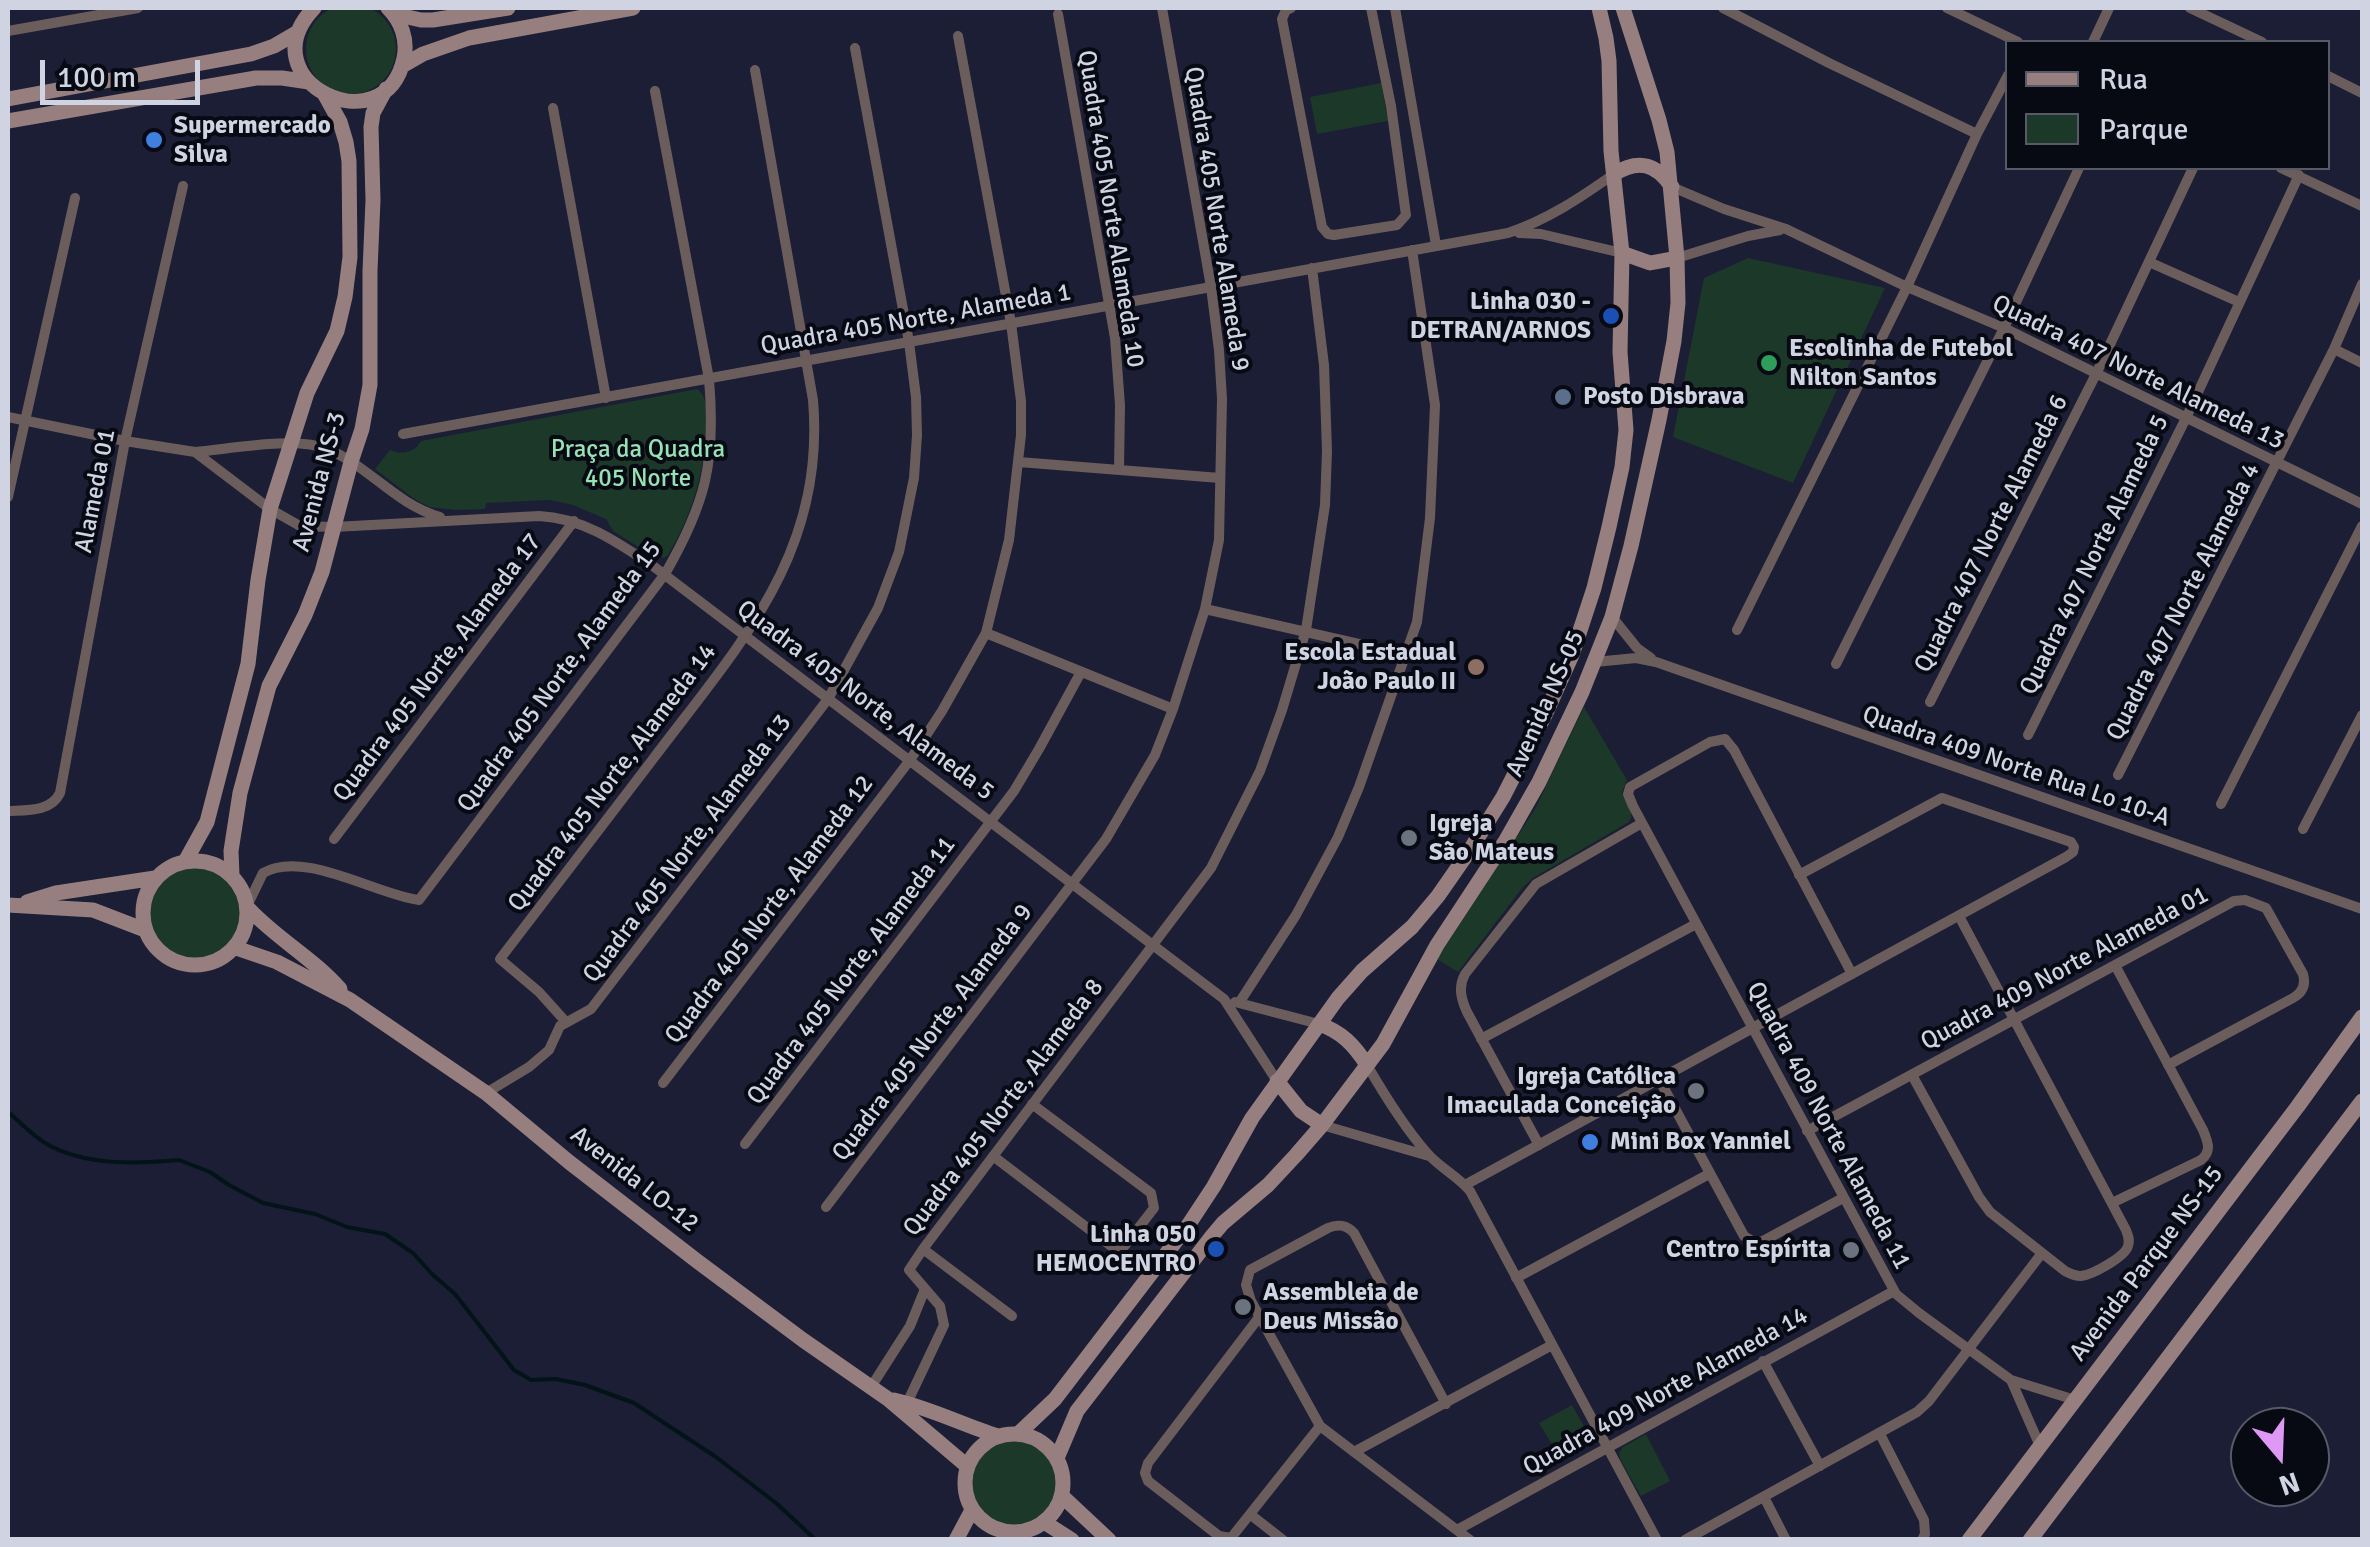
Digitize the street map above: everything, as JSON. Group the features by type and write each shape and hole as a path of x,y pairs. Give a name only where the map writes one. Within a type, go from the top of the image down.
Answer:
{"street":[{"path":"8,31 138,8"},
{"path":"309,82 298,58 298,32 314,8"},
{"path":"391,11 433,20 508,8"},
{"path":"402,66 469,38 633,8"},
{"name":"Quadra 405 Norte Alameda 9","path":"1072,884 1106,840 1155,755 1206,609 1219,540 1220,350 1162,8"},
{"path":"1291,8 1282,19 1322,227 1334,236 1397,224 1406,216 1391,106 1371,8"},
{"path":"1395,8 1436,246"},
{"name":"Avenida NS-05","path":"1018,1434 1055,1398 1189,1224 1243,1131 1318,1024 1352,981 1420,918 1470,850 1521,763 1572,655 1598,573 1625,450 1620,352 1622,253 1608,50 1598,8"},
{"name":"Avenida NS-05","path":"1057,1458 1078,1411 1212,1236 1278,1175 1322,1125 1394,1027 1437,945 1526,806 1595,662 1612,617 1642,497 1676,324 1678,258 1672,187 1659,120 1623,8"},
{"path":"1723,8 1976,134"},
{"path":"1947,8 2014,40"},
{"path":"2094,40 2110,8"},
{"path":"2190,8 2258,40"},
{"path":"391,11 404,39 402,66"},
{"name":"Quadra 405 Norte Alameda 10","path":"1058,14 1110,305 1118,368 1119,470"},
{"path":"8,99 251,54 298,32"},
{"name":"Quadra 405 Norte, Alameda 12","path":"663,1084 910,760 986,632 1009,540 1019,462 1021,401 1011,323 958,36"},
{"name":"Quadra 405 Norte, Alameda 13","path":"486,1093 529,1068 549,1050 560,1026 591,1009 828,698 890,581 912,490 916,403 909,342 855,48"},
{"name":"Avenida NS-3","path":"232,875 240,793 269,686 322,572 362,429 370,385 371,127 373,113 402,66"},
{"name":"Quadra 405 Norte, Alameda 14","path":"566,1022 539,992 500,959 746,636 785,569 808,496 815,423 808,361 755,70"},
{"path":"2330,77 2362,93"},
{"path":"8,121 256,78 309,82"},
{"path":"1737,630 2005,81"},
{"name":"Avenida NS-3","path":"186,860 206,822 244,680 270,509 312,380 341,316 350,258 346,142 325,95 309,82"},
{"path":"325,95 356,101 386,88"},
{"name":"Quadra 405 Norte, Alameda 15","path":"248,908 262,872 279,866 337,874 419,900 664,574 693,523 706,480 712,436 708,379 654,91"},
{"path":"1391,106 1411,102"},
{"path":"554,108 606,398"},
{"path":"1508,233 1572,203 1632,165 1642,164 1664,176 1672,187"},
{"path":"1836,664 2004,328 2078,170"},
{"name":"Quadra 407 Norte Alameda 6","path":"1930,702 2097,372 2193,170"},
{"path":"2287,170 2362,206"},
{"name":"Quadra 407 Norte Alameda 5","path":"2028,735 2186,418 2298,175"},
{"name":"Alameda 01","path":"8,811 35,810 53,804 60,793 125,442 183,186"},
{"name":"Quadra 407 Norte Alameda 13","path":"1672,187 1786,229 2004,328 2362,504"},
{"path":"8,497 74,198"},
{"path":"1508,233 1541,234 1650,263 1786,229"},
{"name":"Quadra 405 Norte, Alameda 1","path":"403,434 1508,233"},
{"path":"1238,1003 1296,915 1338,837 1418,622 1430,518 1435,405 1412,250"},
{"path":"2149,262 2239,302"},
{"name":"Quadra 405 Norte, Alameda 8","path":"907,1403 944,1325 940,1306 909,1270 1210,868 1260,770 1282,710 1306,630 1325,505 1324,365 1312,268"},
{"name":"Quadra 407 Norte Alameda 4","path":"2118,775 2334,349 2362,284"},
{"path":"2334,349 2362,363"},
{"name":"Quadra 405 Norte, Alameda 5","path":"8,417 125,442 196,452 292,444 322,447 351,462 401,500 450,519"},
{"name":"Quadra 405 Norte, Alameda 5","path":"196,452 270,509 300,526 538,516 574,522 610,538 664,574 1224,999"},
{"path":"1019,462 1220,478"},
{"name":"Quadra 405 Norte, Alameda 17","path":"334,840 574,522"},
{"path":"2220,804 2362,526"},
{"path":"1206,609 1407,654"},
{"name":"Quadra 409 Norte Rua Lo 10-A","path":"1612,617 1637,648 1656,662"},
{"path":"986,632 1173,709"},
{"name":"Quadra 409 Norte Rua Lo 10-A","path":"1595,662 1636,658 1656,662 2362,909"},
{"name":"Quadra 405 Norte, Alameda 11","path":"745,1144 1014,791 1080,672"},
{"path":"2303,829 2362,715"},
{"name":"Quadra 409 Norte Alameda 11","path":"1799,875 1725,739 1710,742 1635,782 1629,792 1630,801 1894,1290 1906,1303 2012,1380 2074,1400"},
{"path":"1465,1185 1539,1145 1752,1028 1852,974 2066,857 2074,849 2070,842 1942,798 1799,875 1852,974"},
{"path":"1539,1145 1463,1003 1460,989 1464,974 1536,884 1642,823"},
{"path":"14,904 56,892 155,878 186,860 210,862 232,875 248,908 248,923 236,948 206,965 188,966 160,953 144,930 142,912 155,878"},
{"name":"Quadra 405 Norte, Alameda 9","path":"826,1207 1072,884"},
{"name":"Quadra 409 Norte Alameda 01","path":"1807,1131 2234,901 2245,900 2270,911 2303,974 2303,987 2293,998 2168,1065"},
{"path":"14,904 93,910 144,930"},
{"name":"Avenida LO-12","path":"248,908 267,928 312,960 350,1000"},
{"path":"1912,1074 1986,1208 2065,1271 2080,1276 2120,1257 2128,1245 2126,1230 1958,916"},
{"path":"1482,1039 1696,924"},
{"name":"Avenida LO-12","path":"236,948 277,962 350,1000 486,1093 683,1250 888,1399 967,1466"},
{"path":"2112,1203 2201,1160 2208,1151 2206,1137 2115,966"},
{"path":"1224,999 1318,1024 1346,1038 1430,1156 1465,1185 1657,1540"},
{"path":"1224,999 1277,1082 1301,1111 1322,1125 1430,1156"},
{"name":"Avenida Parque NS-15","path":"1969,1540 2362,1017"},
{"path":"1659,1079 1744,1236 1754,1242 1763,1241 1843,1198"},
{"path":"2030,1540 2362,1101"},
{"path":"992,1156 1115,1250 1123,1248 1134,1235 1154,1208 1151,1193 1032,1104"},
{"path":"1516,1278 1710,1174"},
{"path":"1446,1404 1354,1233 1342,1226 1330,1226 1249,1272 1248,1292 1320,1426 1470,1540"},
{"path":"923,1249 1012,1316"},
{"path":"1685,1540 1924,1407 2042,1252"},
{"path":"871,1387 910,1326 924,1288"},
{"name":"Quadra 409 Norte Alameda 14","path":"1457,1530 1894,1290"},
{"path":"1260,1316 1148,1463 1145,1474 1154,1486 1228,1539 1236,1535 1320,1426"},
{"path":"1354,1452 1552,1345"},
{"path":"1763,1361 1820,1466"},
{"path":"2012,1380 2040,1446"},
{"name":"Avenida LO-12","path":"888,1399 998,1436"},
{"path":"1018,1434 1042,1442 1057,1458 1064,1482 1062,1496 1044,1522 1032,1529 1000,1536 972,1510 964,1480 974,1453 985,1443 998,1436 1018,1434"},
{"path":"1880,1434 1921,1514 1924,1534"},
{"path":"1062,1496 1109,1540"},
{"path":"1764,1497 1786,1540"},
{"path":"956,1540 972,1510"},
{"path":"1251,1515 1283,1540"},
{"path":"1044,1522 1072,1540"}],"green space":[{"path":"351,4 383,17 396,49 383,81 351,94 319,81 306,49 319,17"},
{"path":"1381,83 1388,121 1317,134 1310,97"},
{"name":"Escolinha de Futebol Nilton Santos","path":"1748,258 1885,288 1793,483 1673,437 1704,278"},
{"name":"Praça da Quadra 405 Norte","path":"697,389 706,410 700,476 684,524 664,558 653,556 613,531 606,519 573,505 550,500 486,503 485,509 429,507 375,469 390,450 407,452 421,441"},
{"path":"1584,707 1627,780 1622,792 1631,818 1533,878 1458,972 1437,959 1535,809"},
{"path":"194,866 212,869 227,880 238,895 238,931 227,946 212,957 194,960 176,957 161,946 150,931 147,913 150,895 161,880 176,869"},
{"path":"1572,1405 1593,1442 1562,1461 1539,1423"},
{"path":"1646,1434 1670,1481 1641,1496 1619,1453"},
{"path":"1005,1439 1023,1439 1039,1446 1051,1458 1058,1483 1051,1508 1039,1520 1023,1527 1005,1527 989,1520 977,1508 970,1492 970,1474 977,1458 989,1446"}],"waterway":[{"path":"8,1112 45,1143 76,1156 128,1162 179,1160 210,1172 263,1203 385,1234 413,1253 455,1294 514,1370 531,1380 556,1379 585,1385 634,1403 716,1457 816,1540"}],"place":[{"name":"Supermercado Silva","path":"154,140"},
{"name":"Linha 030 - DETRAN/ARNOS","path":"1611,316"},
{"name":"Escolinha de Futebol Nilton Santos","path":"1769,363"},
{"name":"Posto Disbrava","path":"1563,397"},
{"name":"Escola Estadual João Paulo II","path":"1476,667"},
{"name":"Igreja São Mateus","path":"1409,838"},
{"name":"Igreja Católica Imaculada Conceição","path":"1696,1091"},
{"name":"Mini Box Yanniel","path":"1590,1142"},
{"name":"Linha 050 HEMOCENTRO","path":"1216,1249"},
{"name":"Centro Espírita","path":"1851,1250"},
{"name":"Assembleia de Deus Missão","path":"1243,1307"}]}
